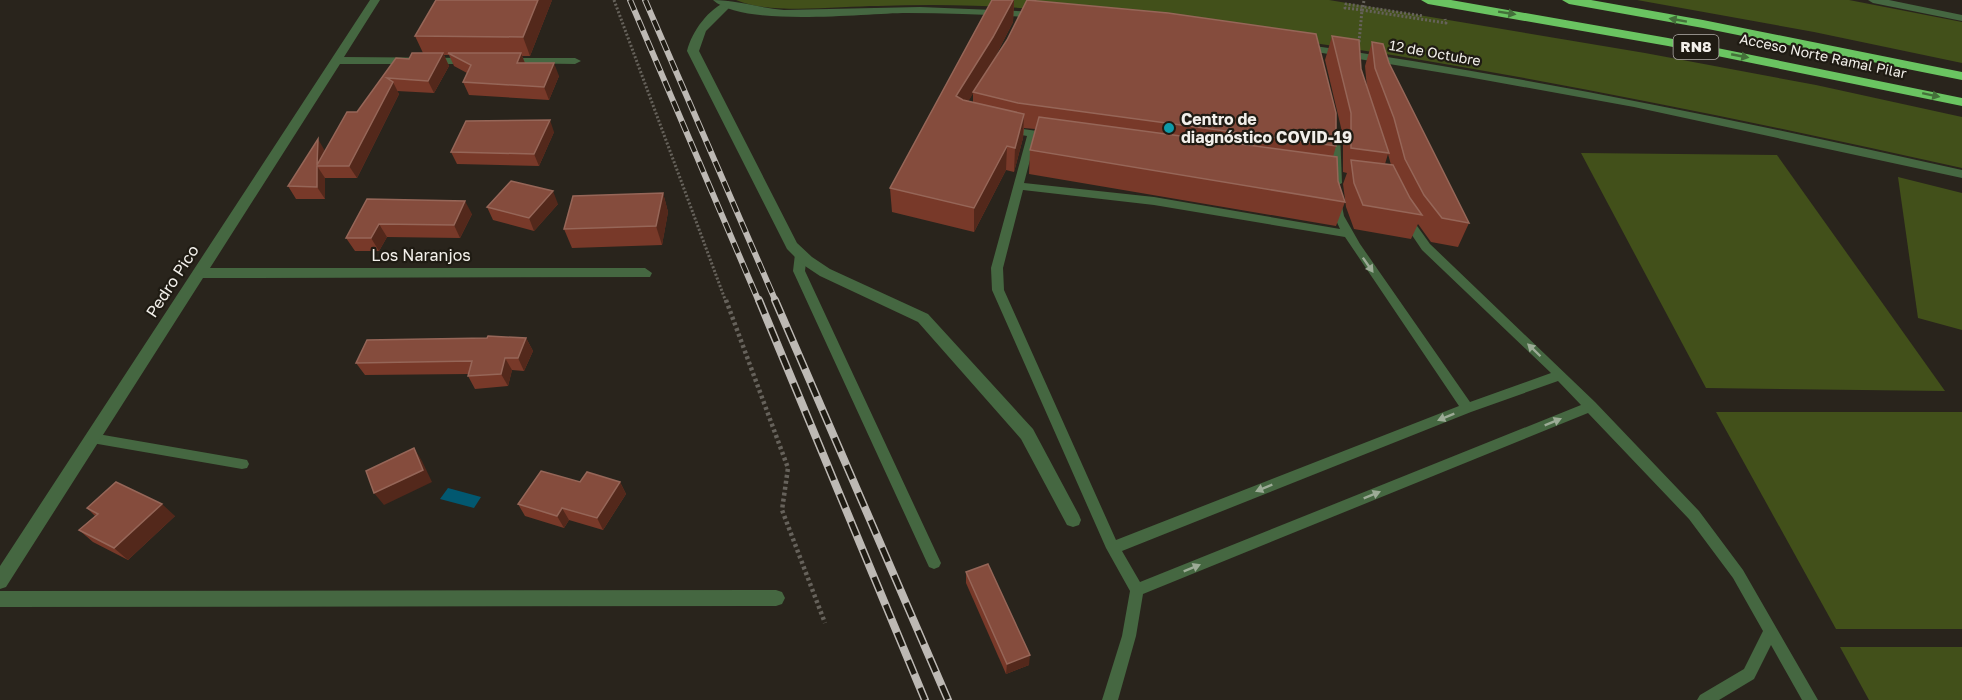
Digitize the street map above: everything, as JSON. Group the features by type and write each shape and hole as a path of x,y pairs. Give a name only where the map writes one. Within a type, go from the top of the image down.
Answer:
{"highway":[{"name":"Acceso Norte Ramal Pilar","path":"1428,0 1668,42 1962,102"},
{"name":"Acceso Norte Ramal Pilar","path":"1569,0 1703,24 1962,76"}],"street":[{"name":"Pedro Pico","path":"0,581 375,0"},
{"path":"1872,0 1962,18"},
{"path":"1056,16 1022,19 916,10 789,13 751,10 723,2 694,40 693,51 792,246 826,273 923,318 1027,434 1073,520"},
{"name":"12 de Octubre","path":"1292,46 1316,55 1651,107 1962,174"},
{"path":"337,60 575,61"},
{"name":"Los Naranjos","path":"198,273 645,273"},
{"path":"0,600 776,598"}],"lane":[{"path":"1331,115 1336,137 1336,199 1339,216 1348,234 1467,408"},
{"path":"995,126 1065,138"},
{"path":"1032,134 997,268 998,290 1113,548 1137,590 1129,636 1110,700"},
{"path":"1018,186 1154,201 1348,234"},
{"path":"1402,212 1426,247 1560,375 1694,515 1738,574 1809,700"},
{"path":"801,254 799,271 934,562"},
{"path":"1113,548 1467,408 1560,375"},
{"path":"1137,590 1590,406"},
{"path":"92,438 242,464"},
{"path":"1705,700 1749,675 1770,631"}],"path":[{"path":"614,0 788,468 782,510 825,623"},
{"path":"1358,60 1364,0"},
{"path":"1363,9 1346,4 1345,8 1363,9 1446,19 1446,23 1363,9"}],"green space":[{"path":"736,0 1329,0 1645,53 1816,85 1962,117 1962,168 1735,119 1507,75 1392,55 1162,22 1026,8 920,5 806,9 750,5"},
{"path":"1637,0 1849,0 1962,22 1962,63 1814,32"},
{"path":"1581,153 1777,155 1945,391 1706,388"},
{"path":"1898,177 1962,193 1962,330 1918,318"},
{"path":"1716,412 1962,412 1962,629 1836,629"},
{"path":"1840,647 1962,647 1962,700 1869,700"}],"water":[{"path":"448,488 481,497 474,508 440,499"}],"building":[{"path":"436,0 538,0 523,37 415,36"},
{"path":"992,0 1013,0 956,96 963,100 1024,114 1015,148 1007,146 974,208 890,188"},
{"path":"1027,0 1168,13 1316,34 1336,113 1336,146 1018,103 973,92 1007,40"},
{"path":"1332,36 1359,40 1361,69 1389,153 1351,148 1351,113"},
{"path":"1372,42 1383,44 1389,63 1469,223 1442,218 1424,195 1405,159 1394,118 1375,68"},
{"path":"412,53 443,53 428,81 387,78 393,82 349,166 317,166 317,187 288,186 318,139 317,165 347,112 357,112 396,58 409,59"},
{"path":"448,53 521,53 517,63 554,63 544,87 463,82 471,65"},
{"path":"1039,117 1337,157 1338,181 1345,202 1030,150"},
{"path":"550,120 534,154 451,152 466,121"},
{"path":"1351,160 1393,165 1410,198 1422,215 1363,205 1354,183"},
{"path":"511,181 553,191 529,218 487,207"},
{"path":"663,193 656,226 564,229 573,196"},
{"path":"367,199 465,201 454,225 379,224 371,238 346,238"},
{"path":"488,336 526,338 518,358 505,358 501,374 468,376 472,361 356,363 367,340 487,338"},
{"path":"414,448 423,470 374,493 366,471"},
{"path":"541,471 580,482 587,472 620,482 597,518 562,508 557,516 518,504"},
{"path":"116,482 162,504 114,548 79,530 98,514 87,508"},
{"path":"988,564 1030,655 1007,664 966,572"}],"railway":[{"path":"630,0 759,302"},
{"path":"645,0 776,302"},
{"path":"759,300 925,700"},
{"path":"775,300 948,700"}],"place":[{"name":"Centro de diagnóstico COVID-19","path":"1169,128"}]}
